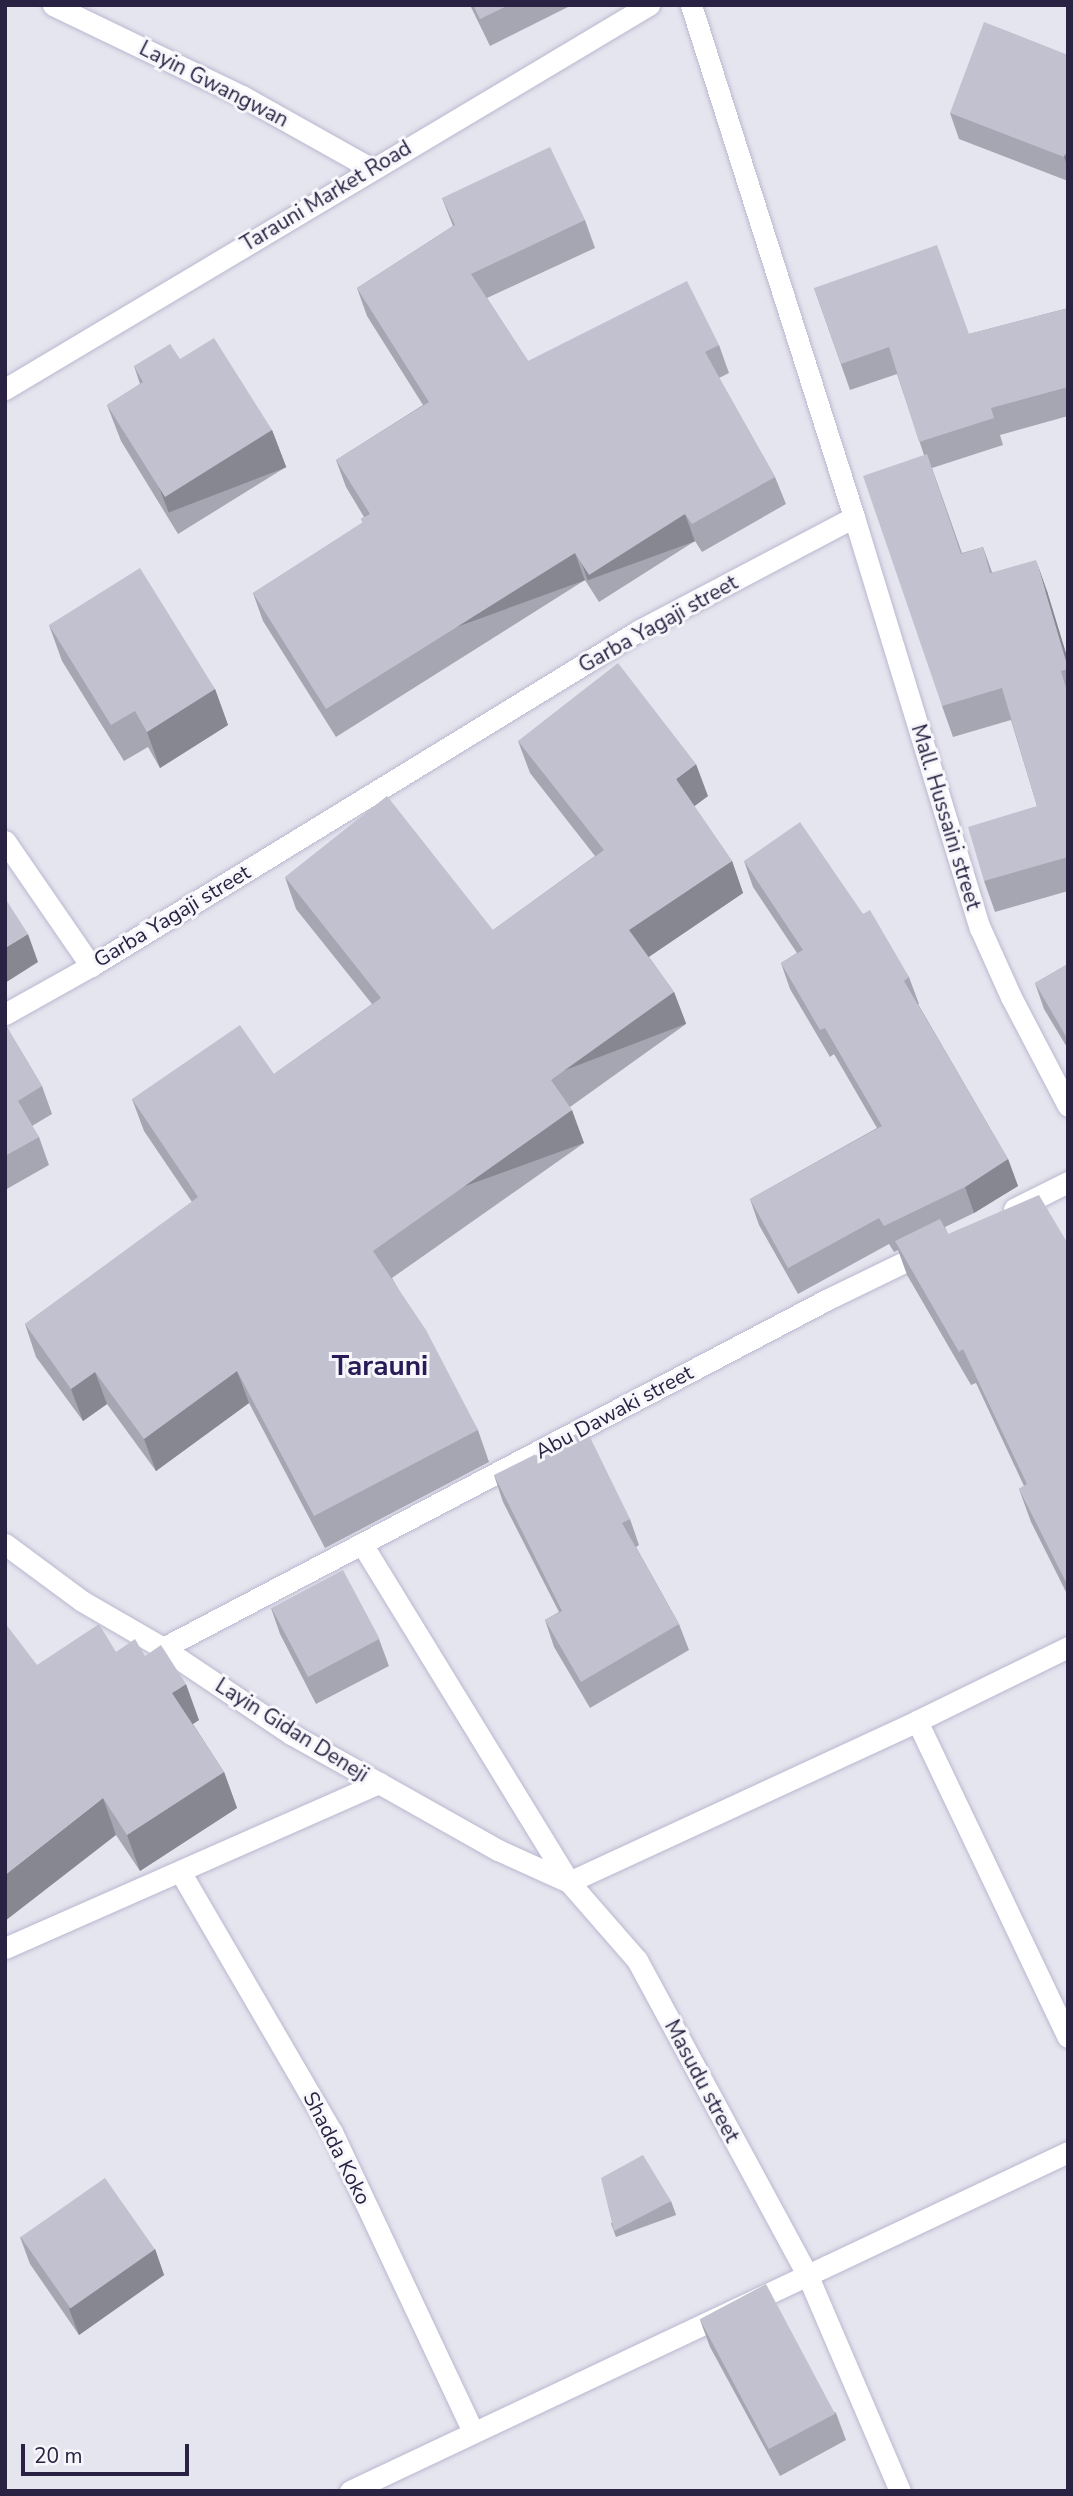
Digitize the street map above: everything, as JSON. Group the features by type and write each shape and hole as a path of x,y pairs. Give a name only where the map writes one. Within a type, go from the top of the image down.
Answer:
{"street":[{"name":"Layin Gwangwan","path":"53,5 242,96 372,169"},
{"name":"Tarauni Market Road","path":"5,389 649,5"},
{"path":"691,5 854,517"},
{"name":"Garba Yagaji street","path":"5,1014 90,966 638,631 854,517"},
{"name":"Mall. Hussaini street","path":"854,517 981,928 1011,997 1068,1106"},
{"path":"5,841 90,966"},
{"path":"995,1218 1068,1182"},
{"name":"Abu Dawaki street","path":"163,1648 826,1300 947,1241"},
{"name":"Layin Gidan Deneji","path":"5,1544 82,1601 163,1648 291,1734 379,1783"},
{"path":"362,1544 569,1882 917,1721 1068,1647"},
{"path":"917,1721 1068,2037"},
{"name":"Layin Gidan Deneji","path":"5,1948 181,1873 379,1783"},
{"name":"Masudu street","path":"379,1783 498,1850 569,1882 636,1960 807,2274 900,2491"},
{"name":"Shadda Koko","path":"181,1873 332,2132 473,2432"},
{"path":"351,2491 1068,2152"}],"building":[{"path":"473,5 509,5 480,19"},
{"path":"984,22 1068,55 1068,155 1065,154 1064,157 950,113"},
{"path":"550,147 585,220 471,274 528,361 687,281 719,345 705,352 775,477 692,524 685,514 589,575 575,553 326,709 253,593 363,522 361,519 370,514 336,460 429,402 357,288 455,225 442,198"},
{"path":"937,245 969,334 1068,308 1068,387 991,408 994,418 919,442 889,347 841,364 814,288"},
{"path":"214,338 272,430 165,497 107,405 143,382 134,366 170,344 180,359"},
{"path":"927,454 961,554 983,547 990,573 1036,560 1068,668 1061,671 1068,695 1068,857 984,881 968,827 1037,806 1002,688 942,706 863,476"},
{"path":"140,568 215,689 147,732 135,711 111,725 49,625"},
{"path":"618,663 696,764 676,779 732,861 629,930 674,992 551,1080 572,1110 373,1251 426,1330 478,1430 314,1516 237,1371 144,1439 95,1372 71,1389 25,1324 198,1197 132,1099 240,1025 274,1074 381,998 285,877 387,796 493,930 604,850 518,741"},
{"path":"800,822 863,914 870,910 909,977 904,981 1008,1159 965,1187 884,1226 879,1218 788,1268 750,1199 882,1126 825,1028 820,1030 781,963 803,950 744,861"},
{"path":"5,898 28,934 5,948"},
{"path":"1068,964 1068,1040 1035,983"},
{"path":"5,1024 42,1086 18,1101 39,1137 5,1156"},
{"path":"1039,1195 1068,1244 1068,1586 1019,1489 1027,1484 963,1349 959,1352 895,1241 940,1219 948,1234"},
{"path":"586,1429 630,1519 622,1523 679,1624 581,1682 545,1620 562,1611 494,1475"},
{"path":"343,1570 380,1639 308,1677 271,1608"},
{"path":"5,1623 37,1665 99,1624 116,1652 135,1639 145,1656 161,1645 186,1684 172,1693 224,1772 127,1835 103,1798 5,1875"},
{"path":"643,2155 671,2201 614,2231 601,2178"},
{"path":"105,2178 155,2249 71,2308 21,2237"},
{"path":"766,2284 835,2414 769,2449 700,2319"}],"district":[{"name":"Tarauni","path":"380,1366"}]}
